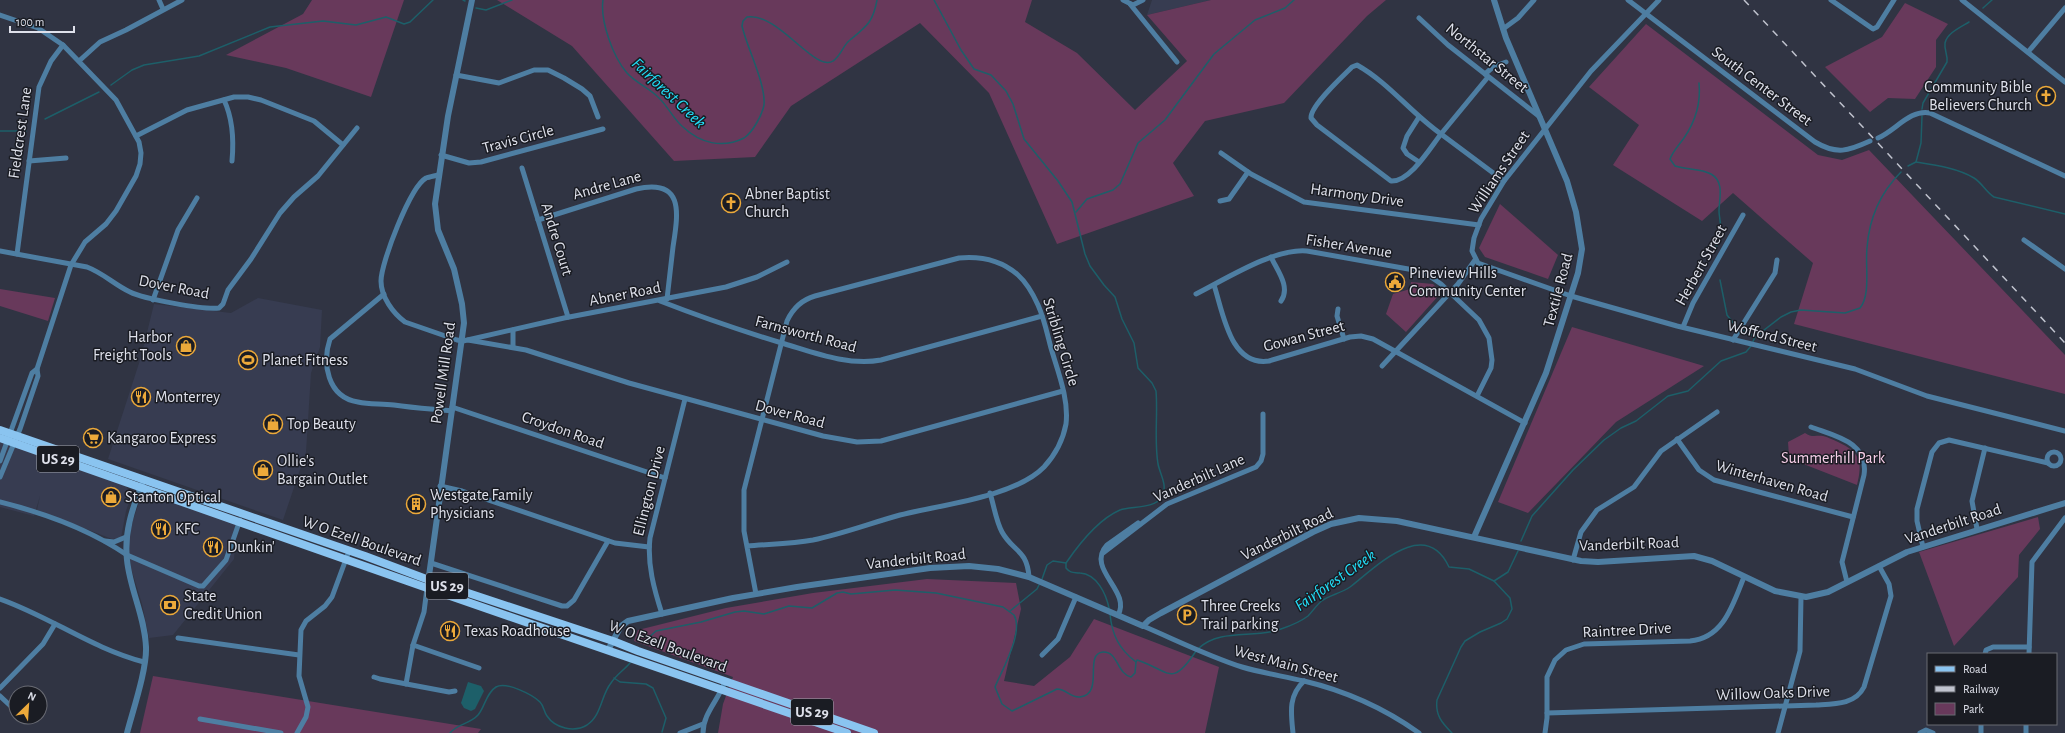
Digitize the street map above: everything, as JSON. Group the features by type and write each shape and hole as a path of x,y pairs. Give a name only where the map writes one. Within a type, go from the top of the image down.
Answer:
{"main road":[{"name":"W O Ezell Boulevard","path":"0,430 9,438 241,518 347,559 613,641 847,733"},
{"name":"W O Ezell Boulevard","path":"241,518 349,551 428,584 608,650 874,733"}],"street":[{"path":"159,0 163,9"},
{"path":"79,61 100,42 182,0"},
{"name":"Powell Mill Road","path":"428,584 440,486 452,409 466,341 462,304 454,269 437,223 435,198 441,155 472,0"},
{"path":"1123,0 1130,4 1177,62"},
{"path":"1130,4 1136,4 1143,0"},
{"name":"Textile Road","path":"1474,537 1546,373 1571,296 1582,256 1580,233 1567,181 1503,29 1494,0"},
{"path":"1503,29 1518,18 1534,0"},
{"name":"South Center Street","path":"1628,0 1822,147 1830,150 1843,151 1870,141"},
{"name":"Williams Street","path":"1475,260 1472,247 1479,225 1504,181 1591,71 1659,0"},
{"path":"1832,0 1873,29 1877,27 1894,0"},
{"path":"1962,0 2065,82"},
{"path":"2028,52 2065,8"},
{"path":"0,15 38,28 63,45 112,95 136,136 141,153 140,164 136,176 113,215 85,242 71,265 37,369 38,376 0,461"},
{"name":"Northstar Street","path":"1419,18 1448,45 1540,118"},
{"name":"Fieldcrest Lane","path":"17,254 36,101 41,80 51,61 63,45"},
{"path":"1504,181 1441,134 1419,117 1377,78 1356,65 1328,92 1313,110 1311,115 1314,122 1389,180 1395,181 1406,177 1419,162 1441,134 1486,75 1493,67 1506,62"},
{"path":"456,75 499,83 534,70 548,70 582,89 590,96 598,117"},
{"path":"136,136 187,110 241,97 260,100 314,121 343,145"},
{"path":"224,100 228,109 232,130 232,161"},
{"path":"1878,138 1892,131 1913,115 1930,113 2064,174"},
{"path":"1419,117 1406,136 1403,148 1407,154 1419,162"},
{"name":"Dover Road","path":"0,251 93,270 130,292 153,300 215,308 221,307 228,290 251,259 280,213 288,203 318,176 357,128"},
{"name":"Travis Circle","path":"441,155 469,163 482,162 603,129"},
{"name":"Harmony Drive","path":"1221,153 1248,172 1304,202 1479,225"},
{"path":"29,160 66,158"},
{"name":"Andre Court","path":"522,168 568,317"},
{"path":"1220,201 1229,199 1248,172"},
{"path":"384,294 381,282 383,269 398,223 407,204 425,178 438,175"},
{"name":"Andre Lane","path":"538,220 644,187 656,186 667,190 676,204 678,216 667,299"},
{"path":"153,300 175,237 197,198"},
{"name":"Herbert Street","path":"1683,328 1693,303 1743,215"},
{"path":"2024,240 2065,269"},
{"name":"Fisher Avenue","path":"1196,294 1271,257 1290,251 1303,251 1414,270 1435,279 1479,320 1489,338 1491,368 1477,396"},
{"path":"1271,257 1284,285 1285,293 1281,301"},
{"name":"Stribling Circle","path":"747,546 814,540 900,515 990,493 1020,484 1050,461 1060,443 1066,424 1063,391 1042,316 1031,292 1022,279 1012,270 999,263 984,258 959,258 809,298 798,305 790,315 781,343 744,490 743,517 747,546 756,594"},
{"path":"1382,366 1450,293 1475,260"},
{"name":"Wofford Street","path":"1475,260 1483,266 1571,296 1683,328 1855,369 1927,396 2065,431"},
{"path":"1733,340 1775,273 1777,260"},
{"name":"Abner Road","path":"466,341 568,317 726,287 757,277 788,262"},
{"name":"Gowan Street","path":"1214,285 1234,343 1240,352 1254,361 1269,361 1355,336 1367,337 1525,423"},
{"name":"Dover Road","path":"384,294 388,304 397,316 405,322 466,341 514,348 685,399 841,440 875,442 1063,391"},
{"name":"Croydon Road","path":"384,294 330,339 326,354 327,373 334,387 345,397 357,402 394,405 414,409 452,409 665,478"},
{"name":"Farnsworth Road","path":"659,300 781,343 852,362 871,362 1042,316"},
{"path":"1338,309 1337,316 1344,339"},
{"path":"513,330 514,348"},
{"name":"Ellington Drive","path":"662,614 652,576 649,547 685,399"},
{"path":"1573,560 1581,532 1592,515 1602,506 1634,487 1661,451 1717,412"},
{"name":"Vanderbilt Lane","path":"1117,615 1120,603 1117,593 1102,567 1103,552 1147,518 1173,501 1251,470 1258,465 1263,454 1263,414"},
{"path":"1811,427 1848,442 1856,447 1862,455 1865,470 1842,562 1847,582"},
{"path":"0,476 9,438"},
{"name":"Winterhaven Road","path":"1677,439 1699,470 1714,480 1853,517"},
{"path":"1923,547 1917,521 1917,508 1932,452 1939,442 1949,440 2048,463"},
{"path":"1977,529 1972,501 1985,448"},
{"path":"127,733 144,662 146,646 127,555 126,537 129,520 142,483"},
{"path":"440,486 462,491 608,541 623,545 649,547"},
{"path":"990,493 1000,527 1008,540 1023,555 1028,566 1029,577"},
{"path":"0,502 26,508 64,522 105,541 127,555 199,586 203,586 226,560 241,518"},
{"name":"Vanderbilt Road","path":"608,650 621,626 625,622 756,594 884,574 953,566 989,567 1029,577 1143,626 1148,620 1184,600 1313,532 1340,521 1359,518 1379,518 1474,537 1573,560 1598,562 1694,556 1712,561 1775,591 1801,597 1828,592 1879,566 1923,547 2065,502"},
{"path":"2029,653 2032,562 2065,518"},
{"path":"105,541 114,542 126,537"},
{"path":"431,562 562,606 574,600 608,541"},
{"path":"297,733 306,717 308,707 299,681 300,634 302,627 306,621 330,600 349,551"},
{"name":"Willow Oaks Drive","path":"1547,713 1786,706 1841,703 1855,698 1862,692 1868,677 1891,593 1890,584 1879,566"},
{"name":"Raintree Drive","path":"1545,733 1548,673 1555,660 1566,650 1584,644 1690,641 1706,637 1715,632 1723,623 1744,577"},
{"path":"406,684 413,645 424,612 428,584"},
{"path":"1042,655 1056,642 1076,597"},
{"path":"1778,733 1800,651 1801,597"},
{"path":"0,599 27,609 107,650 144,662"},
{"path":"0,688 43,644 55,624"},
{"name":"West Main Street","path":"1143,626 1203,652 1252,670 1304,681 1335,690 1369,703 1391,714 1419,733"},
{"path":"178,638 300,656"},
{"path":"413,645 479,668"},
{"path":"1985,653 1986,650 1993,646 2029,647"},
{"path":"374,677 449,692 455,691"},
{"path":"1293,733 1291,702 1296,690 1304,681"},
{"path":"703,733 703,724 723,685"},
{"path":"0,696 8,704"},
{"path":"200,719 281,733"},
{"path":"680,733 703,724"},
{"path":"1920,733 1926,730 1934,733"}],"shaded area":[{"path":"1152,0 1211,0 1147,15"},
{"path":"258,298 322,310 320,347 311,373 306,452 283,520 108,459 141,357 154,304 231,313"},
{"path":"0,441 124,484 132,494 126,511 121,538 112,539 37,510 40,496 34,516 0,507"},
{"path":"143,491 237,523 234,559 173,635 149,638 142,604 131,568 128,545 133,520"},
{"path":"468,682 481,686 484,691 475,709 471,711 464,708 461,703"}],"green space":[{"path":"312,0 404,0 371,97 286,68 226,55 303,14"},
{"path":"497,0 1032,0 1025,22 1077,53 1135,110 1187,61 1147,15 1211,0 1386,0 1367,16 1284,103 1205,121 1173,163 1194,196 1057,244 989,93 920,23 791,106 755,157 674,161 572,46"},
{"path":"1905,3 1948,24 1936,40 1936,67 1915,99 1888,98 1870,112 1825,67 1882,37"},
{"path":"1646,24 1818,155 1842,160 1869,150 2065,355 2065,394 1794,324 1813,263 1733,193 1702,221 1613,165 1639,125 1589,87"},
{"path":"1500,204 1558,255 1548,279 1485,257 1479,248"},
{"path":"1411,282 1433,284 1440,291 1440,294 1406,332 1386,314 1393,294 1410,289"},
{"path":"0,289 55,298 48,321 0,306"},
{"path":"1572,327 1704,366 1616,422 1528,513 1498,502"},
{"name":"Summerhill Park","path":"1805,433 1812,436 1827,437 1845,446 1855,454 1858,459 1860,470 1857,485 1806,465 1789,456 1788,442"},
{"path":"2038,517 2040,529 2019,555 2018,577 1954,646 1919,552"},
{"path":"927,579 1016,583 1021,609 1004,681 1034,686 1070,657 1094,619 1219,667 1205,733 718,733 723,704 733,677 634,641 638,630 726,608 813,593"},
{"path":"153,676 481,729 478,733 140,733"}],"waterway":[{"path":"111,85 132,70 144,65 199,56 270,27 323,21 356,25 386,17 404,24 410,22 433,0"},
{"path":"476,8 486,10 512,0"},
{"name":"Fairforest Creek","path":"603,0 604,18 612,48 627,73 634,80 658,97 665,104 679,124 690,133 712,143 720,144 744,138 751,132 757,123 764,105 762,87 742,26 743,21 747,17 759,18 771,23 816,58 825,62 833,61 848,42 861,31 871,19 877,0"},
{"name":"Fairforest Creek","path":"934,0 961,50 974,69 991,75 1006,91 1013,104 1024,139 1058,181 1072,202 1085,254 1090,266 1115,297 1122,319 1134,343 1138,368 1152,383 1156,391 1156,446 1158,464 1164,484 1164,492 1162,496 1155,503 1120,510 1112,514 1083,540 1066,563 1066,568 1069,571 1086,574 1096,581 1106,597 1109,608"},
{"path":"1076,212 1087,199 1113,190 1120,184 1138,143 1165,120 1214,54 1255,20 1285,8 1294,0"},
{"path":"1983,8 1992,0"},
{"path":"1922,109 1923,103 1947,62 1945,46 1946,39 1948,36 1969,22"},
{"path":"1699,83 1699,98 1694,119 1688,132 1670,159 1675,166 1707,172 1718,181 1720,186 1719,211 1721,227 1716,250"},
{"path":"45,119 99,92"},
{"path":"1908,166 1916,162 1921,143 1922,116"},
{"path":"0,131 26,131"},
{"path":"1916,162 1946,167 1974,178 1994,197 2065,214"},
{"path":"1521,541 1532,516 1573,470 1604,440 1621,428 1636,421 1668,396 1688,391 1721,361 1746,352 1751,346 1755,337 1781,317 1791,312 1801,310 1845,313 1860,308 1867,288 1867,248 1873,217 1887,189 1901,172"},
{"path":"1720,280 1727,315 1735,325"},
{"path":"1743,330 1755,337"},
{"name":"Fairforest Creek","path":"1199,648 1217,638 1271,632 1295,624 1308,616 1323,600 1350,587 1386,558 1400,550 1414,546 1427,546 1439,552 1449,567 1469,569 1494,581 1510,598 1512,609 1507,619 1465,641 1461,647 1437,700 1438,714 1445,726 1452,733"},
{"path":"1494,581 1508,572 1518,551"},
{"path":"1042,579 1047,565 1053,561 1066,563"},
{"path":"1010,611 1037,589 1039,585"},
{"path":"645,641 656,631 701,622 735,612 744,611 764,614 789,606 812,608 837,593 843,592 851,594 895,590 936,593 1003,607 1014,615 1016,622 1014,641 995,687 1002,704 1012,711 1057,689 1063,690 1077,697 1087,694 1091,689 1093,682 1094,659 1097,654 1103,652 1112,655 1123,672 1131,677 1135,673 1136,662"},
{"name":"Fairforest Creek","path":"1110,614 1117,641 1125,652 1136,662 1137,660 1169,674 1175,673 1181,670 1188,663 1196,651"},
{"path":"450,733 456,728 475,718 490,693 496,687 500,686 512,687 537,699 550,720 555,724 571,729 582,727 587,725 596,716 605,693 615,677 630,663"},
{"path":"614,678 620,682 646,684 653,688 666,718 662,732"}],"railway":[{"path":"1744,0 2065,343"}],"place":[{"name":"Community Bible Believers Church","path":"2046,96"},
{"name":"Abner Baptist Church","path":"731,203"},
{"name":"Pineview Hills Community Center","path":"1395,282"},
{"name":"Harbor Freight Tools","path":"186,346"},
{"name":"Planet Fitness","path":"248,360"},
{"name":"Monterrey","path":"141,397"},
{"name":"Top Beauty","path":"273,424"},
{"name":"Kangaroo Express","path":"93,438"},
{"name":"Ollie's Bargain Outlet","path":"263,470"},
{"name":"Stanton Optical","path":"111,497"},
{"name":"Westgate Family Physicians","path":"416,504"},
{"name":"KFC","path":"161,529"},
{"name":"Dunkin'","path":"213,547"},
{"name":"State Credit Union","path":"170,605"},
{"name":"Three Creeks Trail parking","path":"1187,615"},
{"name":"Texas Roadhouse","path":"450,631"}]}
